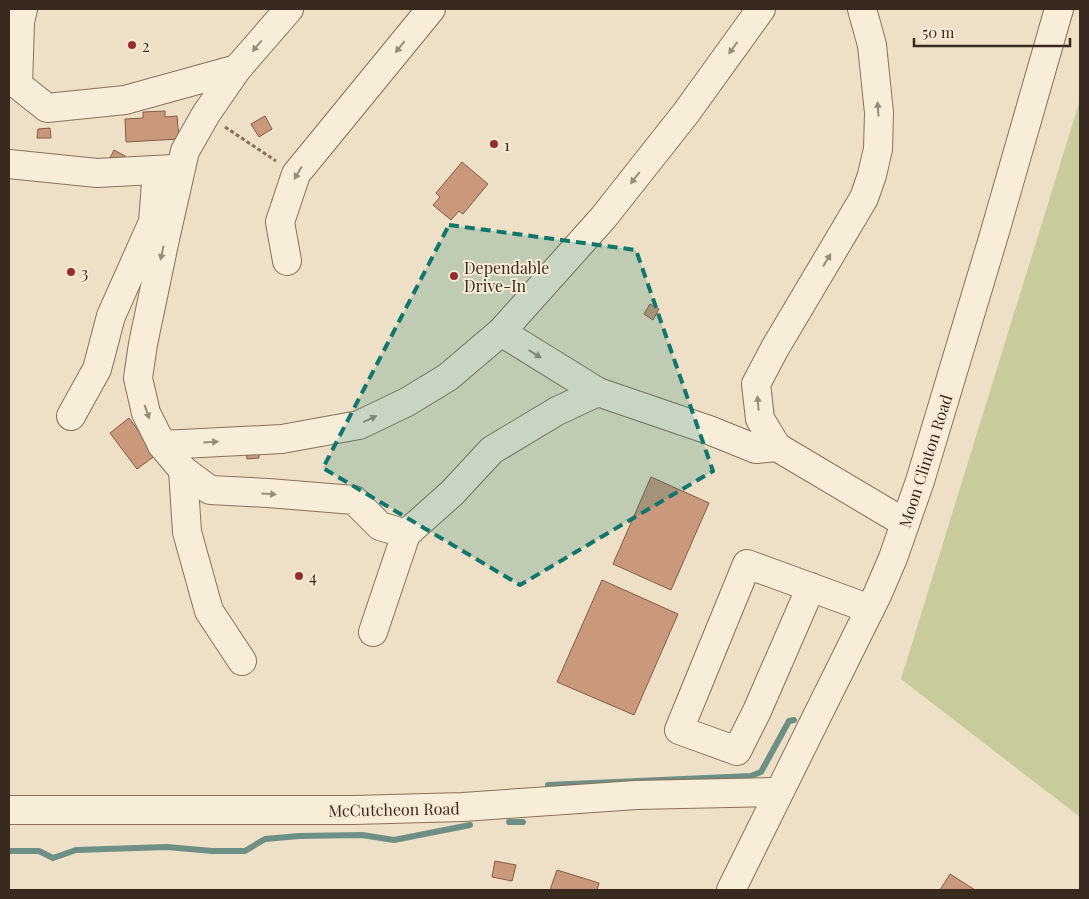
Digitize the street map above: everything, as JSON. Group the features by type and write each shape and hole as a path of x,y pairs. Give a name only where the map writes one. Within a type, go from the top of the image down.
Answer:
{"street":[{"path":"23,9 20,22 18,85 47,108 125,100 237,69"},
{"path":"71,416 97,369 112,316 153,222 169,170 185,151 206,114 237,69 289,9"},
{"path":"287,261 280,222 296,174 431,9"},
{"path":"162,445 282,439 358,425 407,402 448,377 500,332 603,218 686,113 761,9"},
{"path":"862,9 872,45 879,113 878,149 872,175 864,198 775,348 756,384 760,419 777,447 905,523"},
{"name":"Moon Clinton Road","path":"731,890 878,593 905,523 920,481 994,235 1059,9"},
{"path":"9,164 97,174 169,170"},
{"path":"169,170 164,239 138,378 146,413 162,445 183,470 210,490 354,500 380,526 406,534"},
{"path":"500,332 598,392 709,430 756,449 777,447"},
{"path":"97,369 138,378"},
{"path":"373,632 406,534 452,493 492,450 557,412 598,392"},
{"path":"183,470 187,532 209,611 242,661"},
{"path":"811,588 758,711 737,751 680,730 747,564 870,609"},
{"name":"McCutcheon Road","path":"9,810 354,810 463,808 636,795 779,792"}],"path":[{"path":"206,114 296,174"}],"highlighted area":[{"path":"449,225 636,250 713,471 520,585 323,468"}],"green space":[{"path":"1080,100 1080,817 901,679"}],"building":[{"path":"165,111 165,117 177,116 179,139 126,142 125,119 143,118 143,112"},
{"path":"265,116 272,129 259,137 251,124"},
{"path":"50,128 51,138 37,138 38,129"},
{"path":"114,150 125,156 121,164 110,158"},
{"path":"462,162 488,184 463,214 459,211 451,220 433,205 440,197 436,193"},
{"path":"650,304 659,309 653,320 644,314"},
{"path":"129,418 156,455 137,469 110,433"},
{"path":"259,449 259,458 247,459 246,450"},
{"path":"651,477 709,503 671,590 613,564"},
{"path":"602,580 678,614 634,715 557,682"},
{"path":"495,861 516,865 512,881 492,877"},
{"path":"557,870 599,883 597,890 550,890"},
{"path":"950,874 975,890 940,890"}],"waterway":[{"path":"548,785 751,776 761,772 789,721 794,720"},
{"path":"509,822 523,822"},
{"path":"9,851 39,851 53,858 76,850 167,847 212,851 245,851 265,839 299,836 362,835 394,840 470,825"}],"place":[{"name":"2","path":"132,45"},
{"name":"1","path":"494,144"},
{"name":"3","path":"71,272"},
{"name":"Dependable Drive-In","path":"454,276"},
{"name":"4","path":"299,576"}]}
